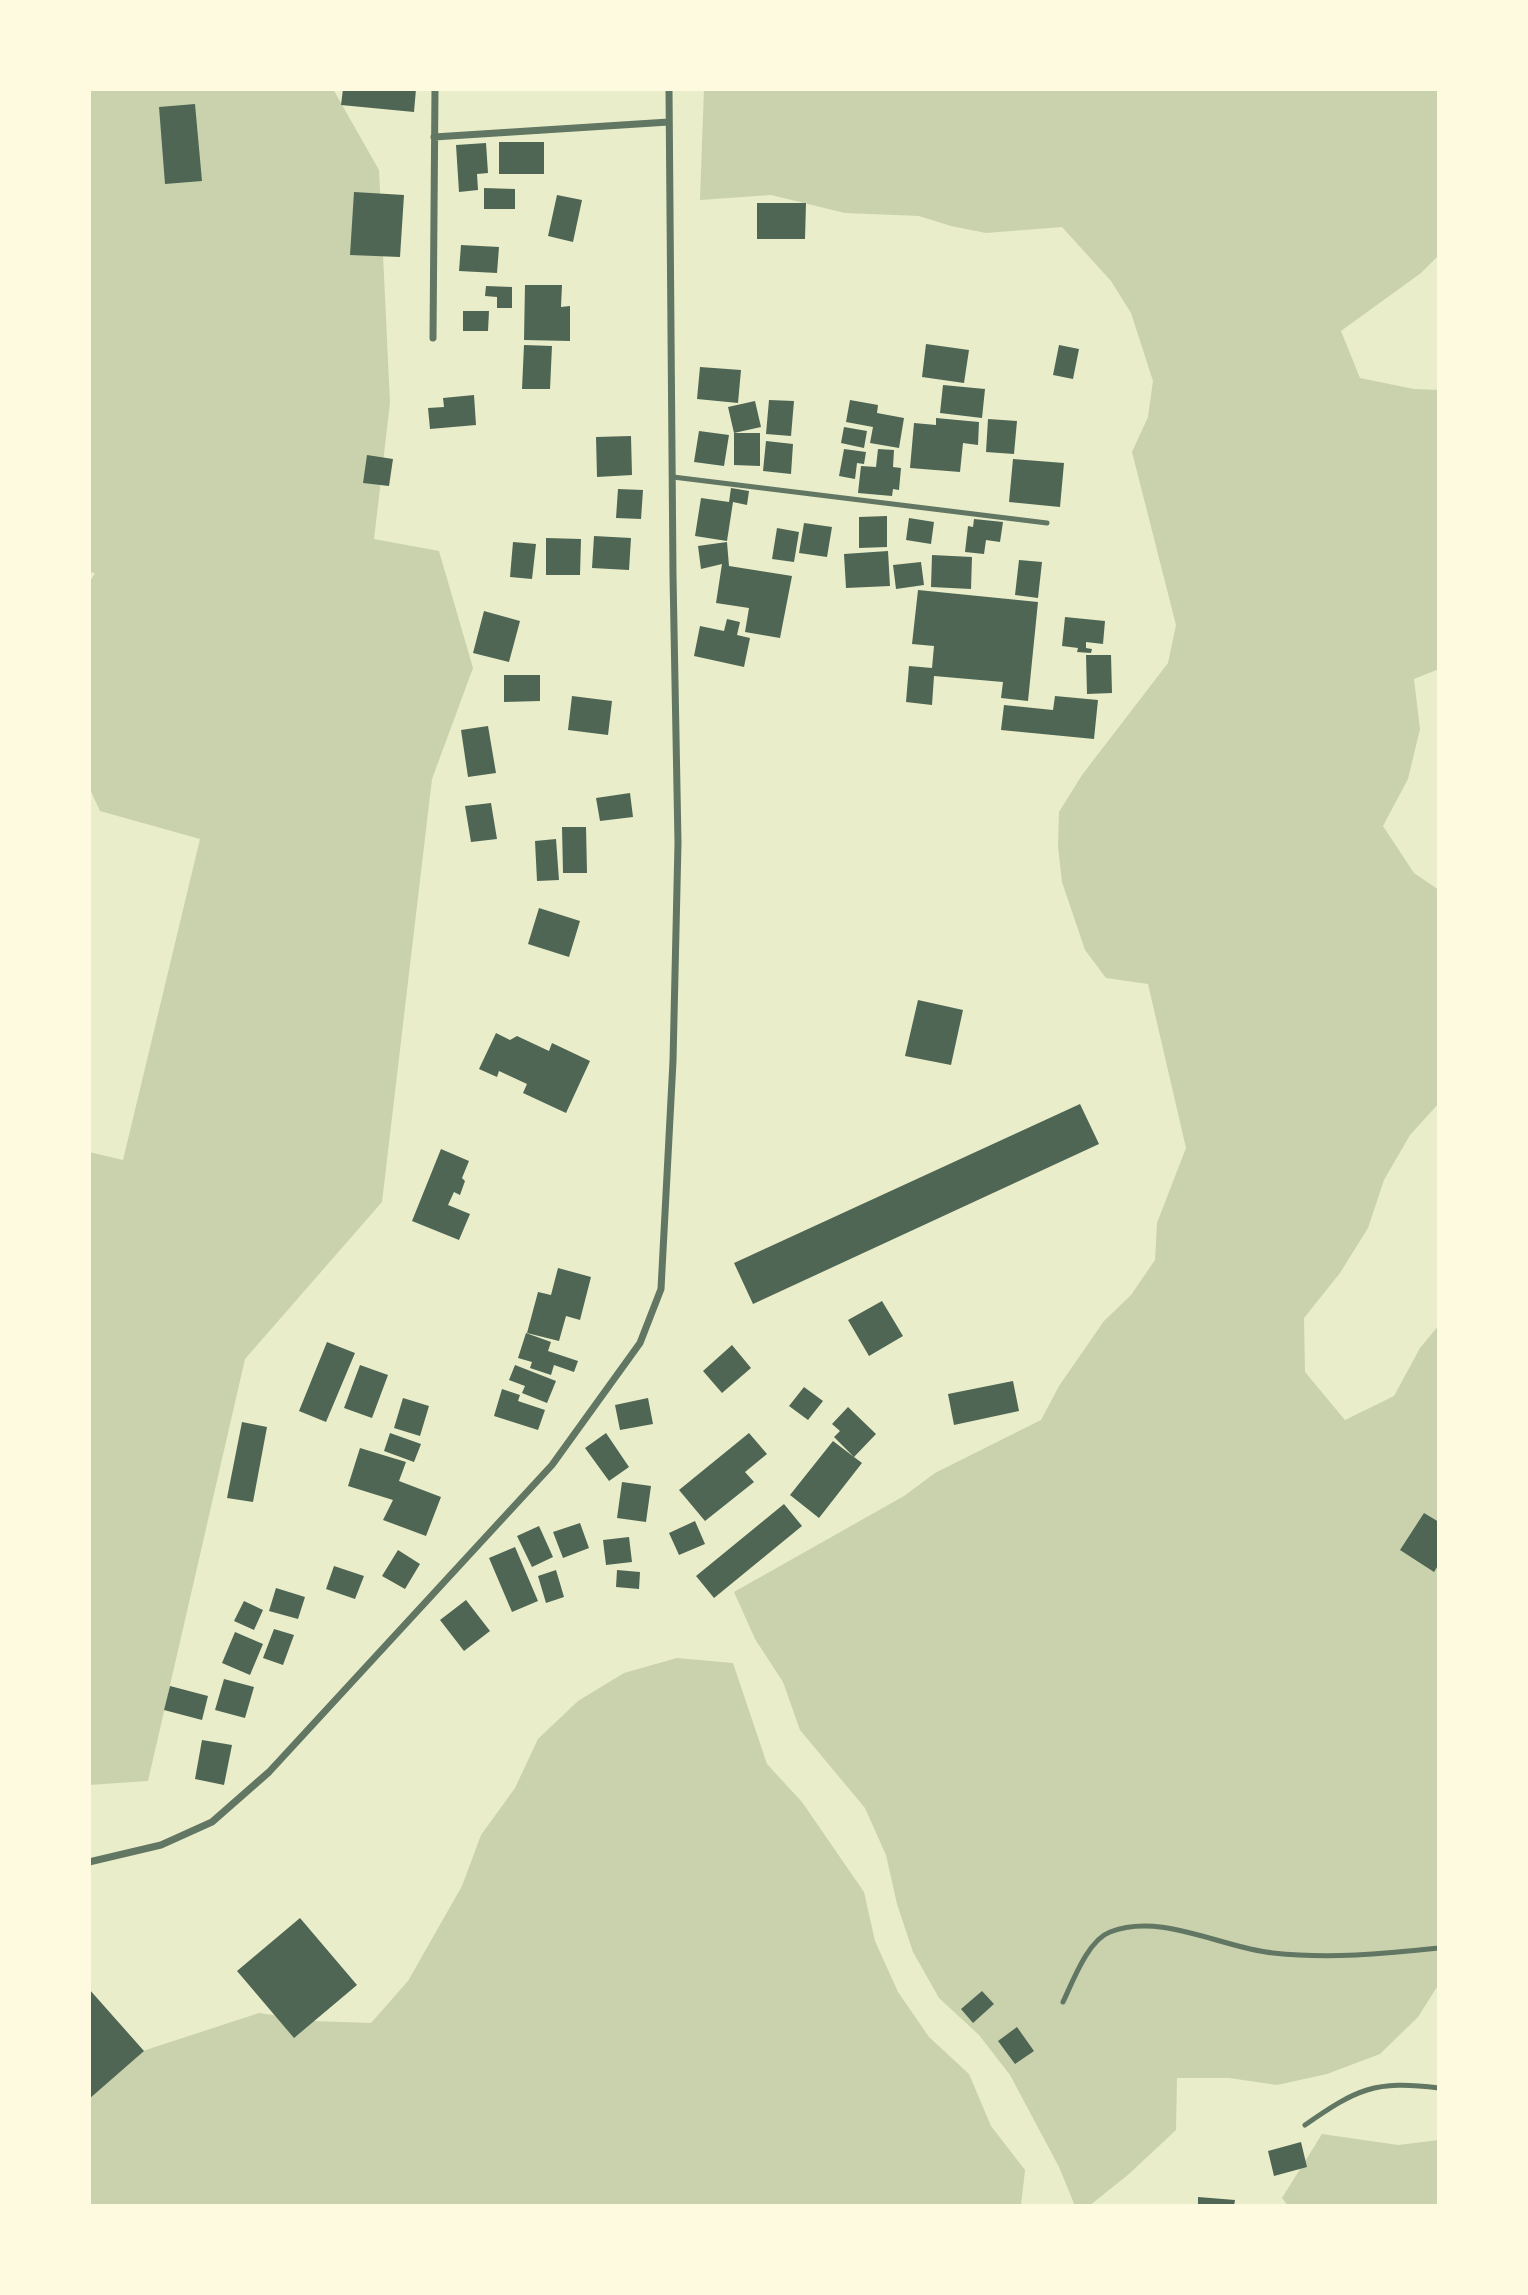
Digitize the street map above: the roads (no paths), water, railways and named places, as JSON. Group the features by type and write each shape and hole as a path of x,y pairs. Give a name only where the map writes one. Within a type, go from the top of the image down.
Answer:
{"street":[{"path":"433,338 435,89"},
{"path":"89,1861 161,1845 212,1822 269,1772 552,1465 640,1343 660,1289 673,1061 678,843 669,89"},
{"path":"434,137 669,122"}],"lane":[{"path":"673,477 1047,523"},
{"path":"1063,2002 1089,1950 1108,1932 1147,1925 1271,1953 1353,1957 1439,1948"},
{"path":"1305,2125 1343,2099 1364,2089 1406,2084 1439,2088"}]}
